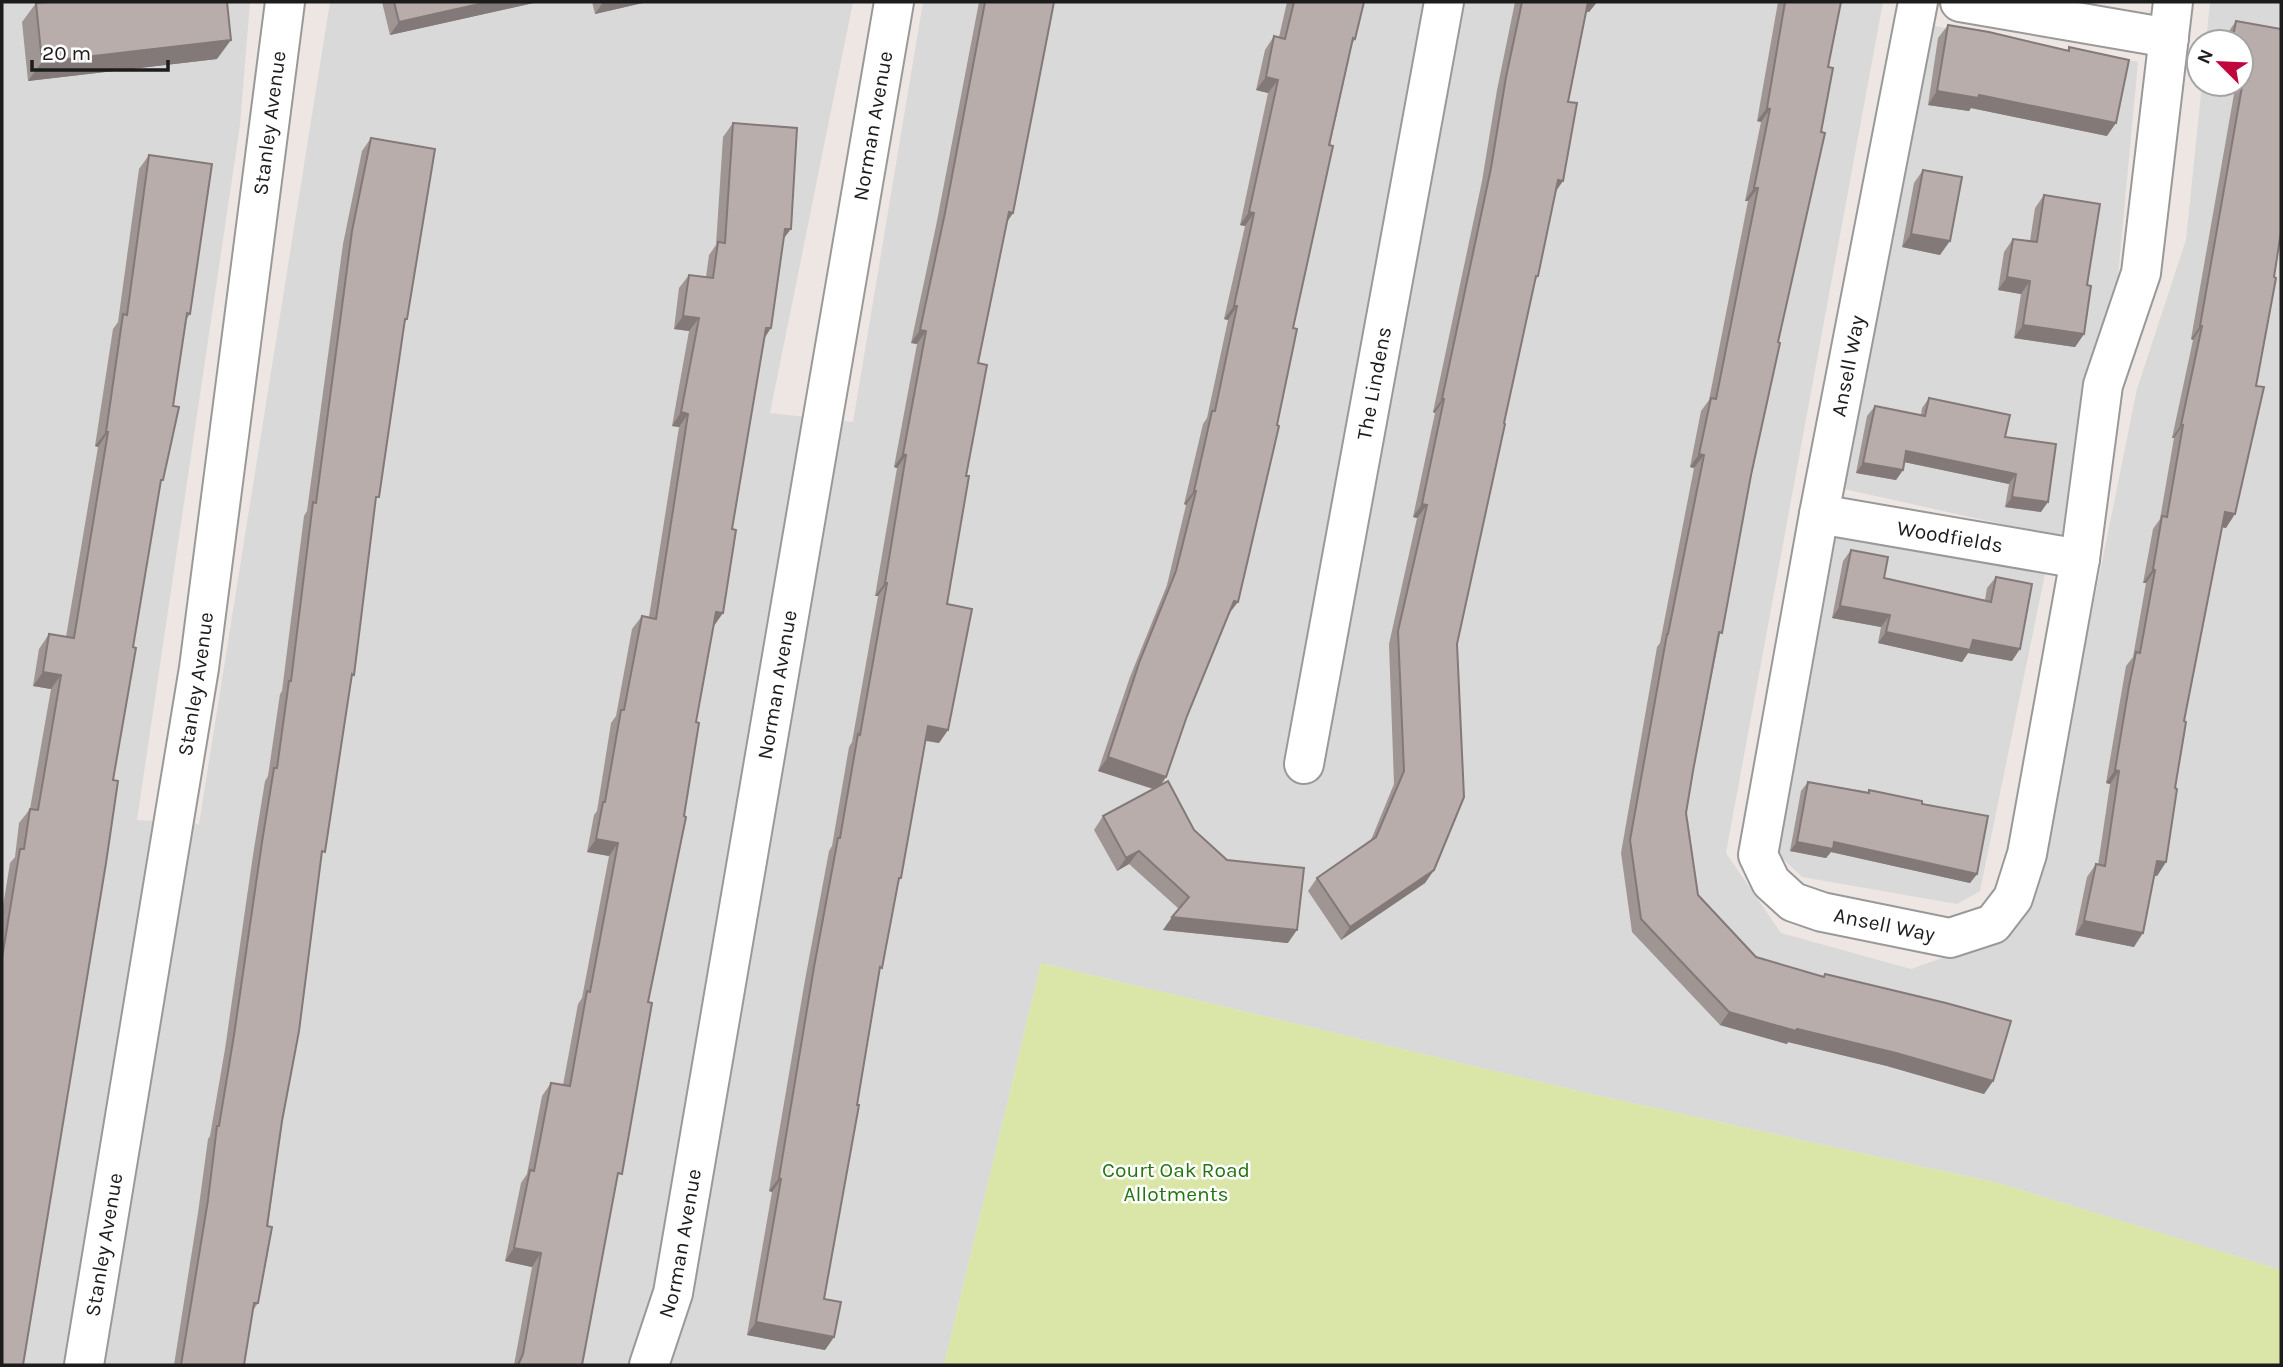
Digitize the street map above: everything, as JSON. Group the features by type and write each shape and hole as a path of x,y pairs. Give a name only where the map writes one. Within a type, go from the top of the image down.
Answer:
{"street":[{"name":"Stanley Avenue","path":"83,1365 200,668 285,2"},
{"name":"Norman Avenue","path":"649,1365 674,1293 894,2"},
{"name":"The Lindens","path":"1304,764 1444,2"},
{"name":"Ansell Way","path":"1918,2 1819,514 1758,855 1771,882 1793,902 1822,912 1950,938 1993,924 2013,898 2027,854 2080,559 2103,385 2141,273 2171,20 1959,2"},
{"name":"Woodfields","path":"1819,514 2080,559"}],"shaded area":[{"path":"2,2 250,2 240,125 137,820 199,824 330,2 853,2 770,413 853,422 923,2 1883,2 1726,853 1781,933 1911,969 2007,935 2036,888 2137,389 2186,240 2201,98 2255,98 2255,28 2207,28 2210,2 2281,2 2281,1270 1998,1183 1591,1094 1041,963 944,1365 2,1365"},
{"path":"1928,25 2138,62 2118,276 2065,538 1844,489 1845,471"},
{"path":"1836,537 2046,569 1980,891 1957,904 1802,877 1779,855"}],"green space":[{"name":"Court Oak Road Allotments","path":"1041,963 1591,1094 1998,1183 2281,1270 2281,1365 944,1365"}],"building":[{"path":"227,2 231,40 42,62 36,3"},
{"path":"394,2 488,2 399,22"},
{"path":"985,2 1054,2 1013,213 1009,212 978,363 987,365 966,476 969,476 947,604 972,609 948,730 928,726 901,878 882,968 880,967 859,1105 824,1299 841,1302 834,1337 756,1322 814,967 887,583 906,455 903,454 926,331 920,330"},
{"path":"1294,2 1364,2 1355,39 1353,38 1329,145 1333,146 1293,328 1297,329 1277,425 1279,426 1238,602 1234,601 1187,716 1166,777 1108,757 1139,663 1176,571 1196,491 1237,306 1234,306 1254,213 1249,212 1278,80 1266,77 1274,36 1285,39"},
{"path":"1522,2 1588,2 1568,102 1577,103 1563,181 1558,180 1536,276 1457,644 1464,797 1434,870 1350,927 1317,878 1376,837 1404,771 1398,631 1427,505 1422,504"},
{"path":"1785,2 1841,2 1828,67 1833,68 1821,132 1825,133 1778,342 1780,343 1751,475 1722,633 1719,632 1686,813 1698,895 1756,957 1824,977 1825,974 2011,1021 1993,1081 1896,1053 1797,1029 1796,1031 1729,1012 1641,919 1630,840 1667,634 1704,455 1699,454 1711,398 1716,399 1758,188 1754,188 1770,109 1767,108"},
{"path":"2236,21 2281,29 2281,232 2276,278 2256,386 2264,387 2235,514 2225,512 2184,721 2186,722 2166,862 2157,861 2143,933 2084,921 2096,864 2105,866 2119,771 2115,770 2129,686 2136,652 2140,653 2162,516 2167,517 2240,98 2255,98 2255,28 2235,28"},
{"path":"1948,25 2069,51 2069,47 2129,60 2116,123 1979,95 1978,98 1937,91"},
{"path":"733,123 797,128 791,229 785,229 771,328 766,328 732,529 736,530 723,613 716,612 696,722 699,723 684,816 686,817 648,1002 652,1003 622,1174 618,1173 582,1365 518,1365 523,1354 541,1253 514,1248 530,1170 534,1171 551,1083 570,1086 587,991 590,992 618,843 596,839 642,616 656,619 688,414 681,412 699,318 683,316 689,275 713,278 718,242 725,243"},
{"path":"371,138 435,149 405,319 379,497 376,497 354,675 352,674 325,852 322,851 299,1031 282,1121 267,1226 272,1227 258,1303 254,1303 244,1365 181,1365 262,842 291,681 313,502 316,503 352,231"},
{"path":"149,155 212,164 190,314 187,313 173,406 179,407 161,480 133,647 136,648 113,780 118,781 106,863 23,1365 2,1365 2,958 20,849 24,849 30,809 38,810 61,675 43,672 49,634 74,638 108,432 123,314 127,315"},
{"path":"1923,170 1962,177 1950,241 1911,234"},
{"path":"2044,195 2100,204 2087,285 2091,286 2084,334 2023,325 2030,281 2007,277 2013,239 2037,242"},
{"path":"1929,398 2010,415 2005,437 2056,444 2048,502 2012,497 2016,474 1906,451 1903,470 1863,463 1875,406 1925,416"},
{"path":"1851,550 1888,557 1884,578 1991,602 1996,577 2032,584 2020,649 1973,640 1970,650 1886,632 1890,615 1840,606"},
{"path":"1168,781 1194,830 1227,860 1304,868 1297,930 1172,917 1189,897 1139,851 1126,858 1103,816"},
{"path":"1808,782 1869,793 1869,790 1922,801 1922,804 1988,816 1977,874 1834,842 1833,849 1797,842"}]}
